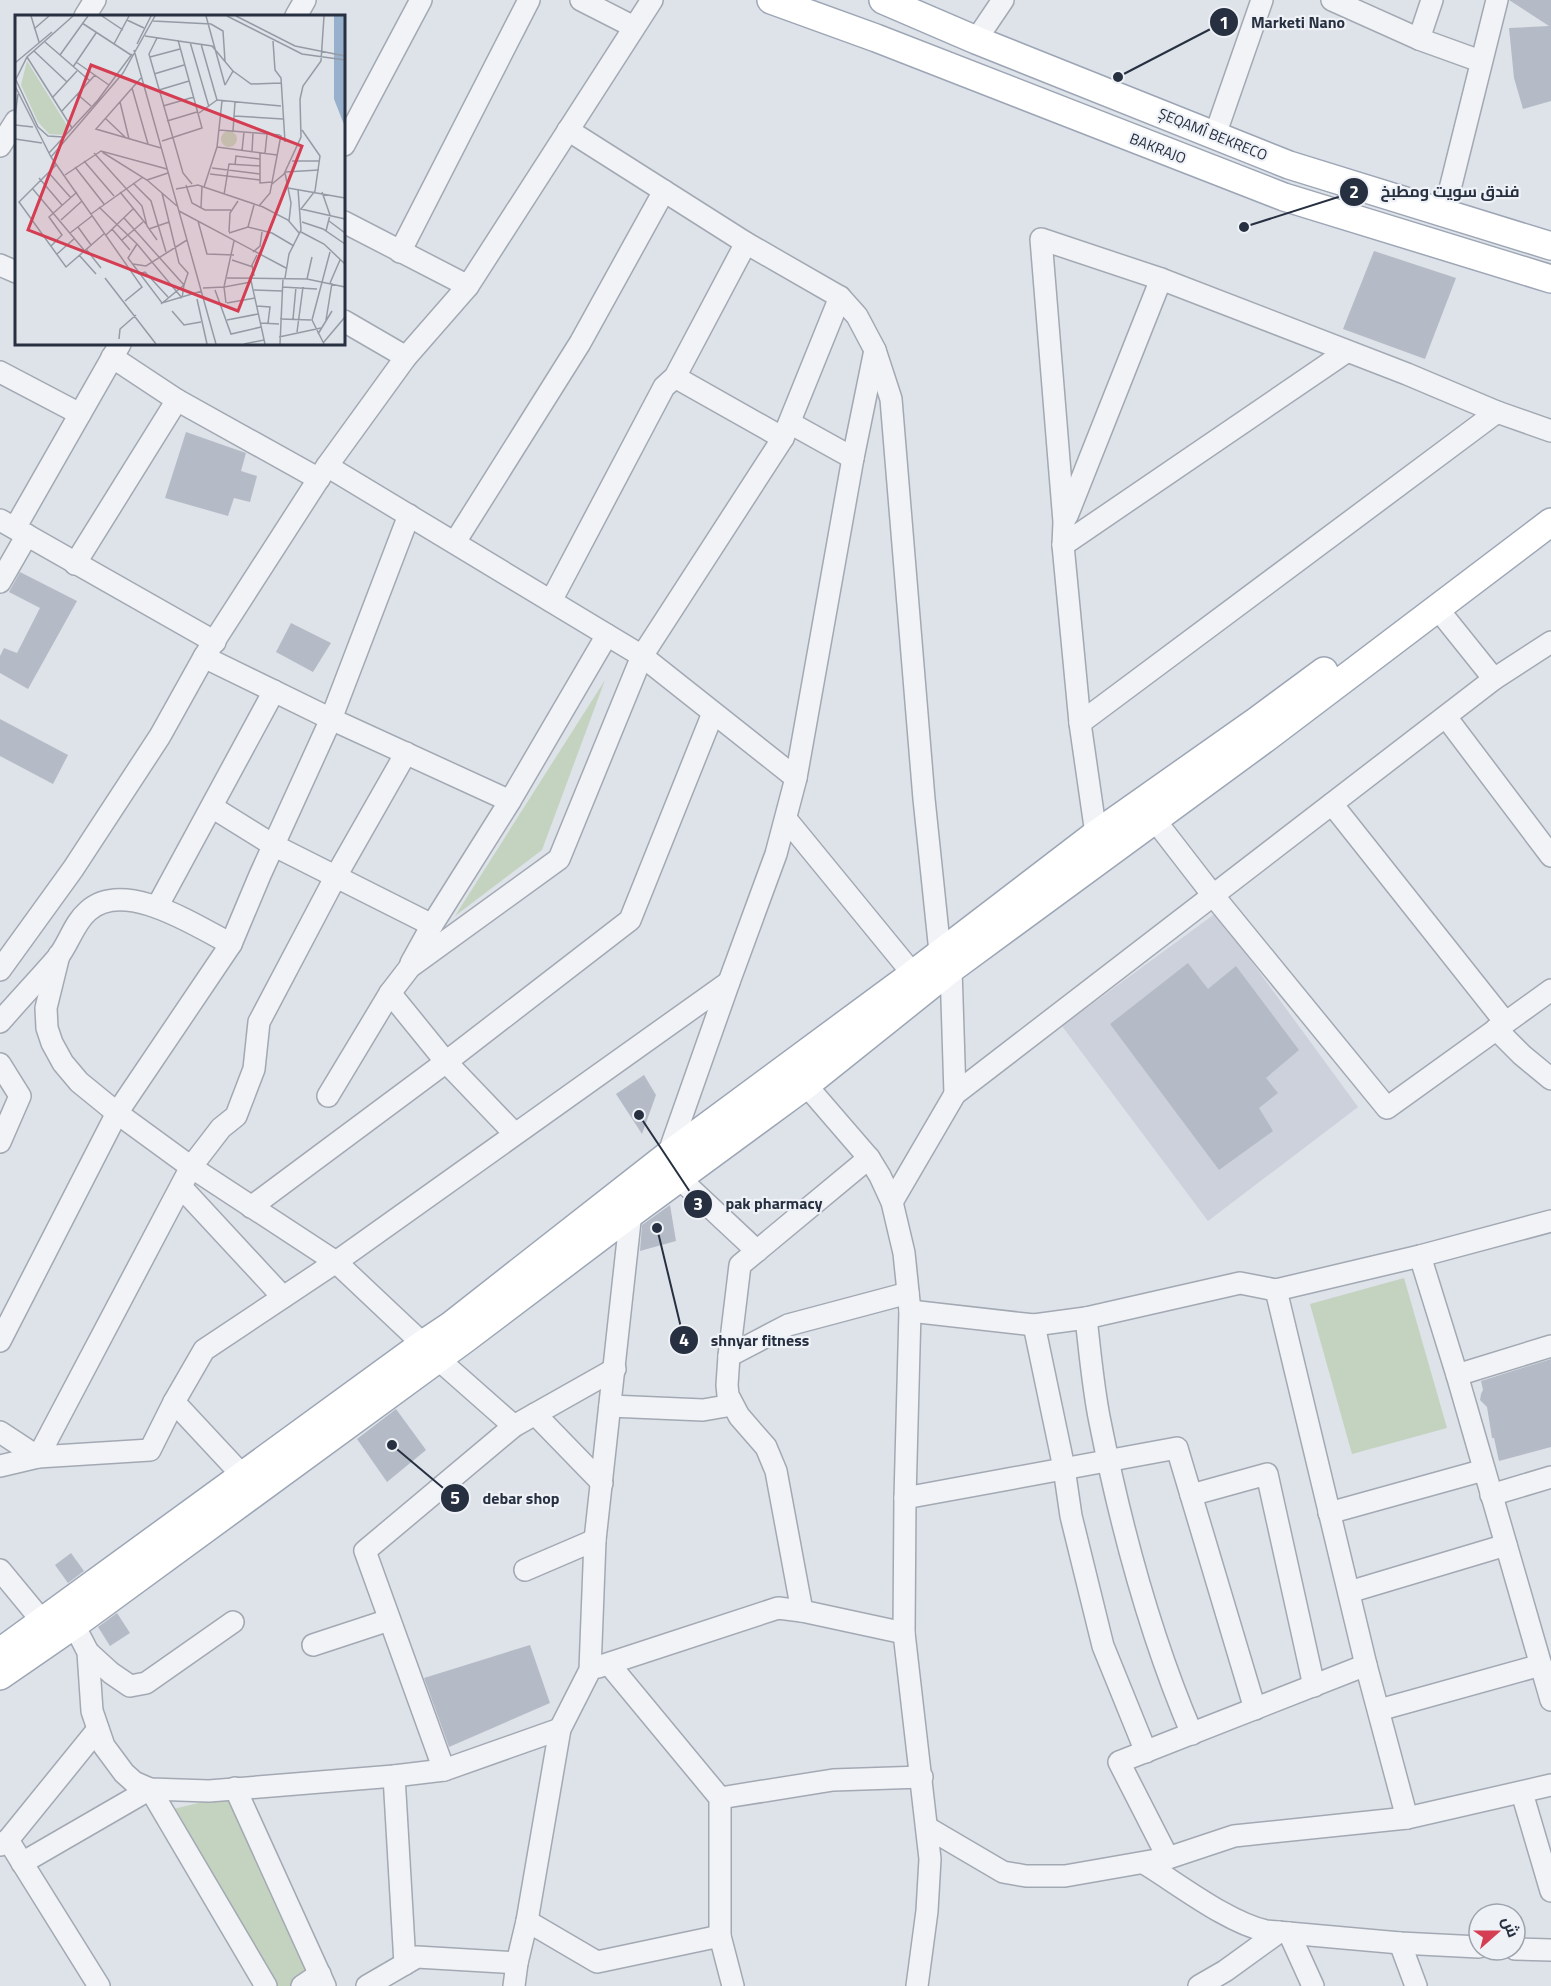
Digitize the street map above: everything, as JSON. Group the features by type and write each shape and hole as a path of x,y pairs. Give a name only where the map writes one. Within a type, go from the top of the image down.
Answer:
{"main road":[{"name":"BAKRAJO","path":"771,0 887,42 1284,197 1551,279"},
{"name":"ŞEQAMÎ BEKRECO","path":"883,0 976,40 1289,165 1551,246"},
{"path":"0,1676 74,1625 430,1352 450,1326 632,1185 673,1167 806,1084 945,961 1096,834 1256,722 1551,502"},
{"path":"0,1652 243,1476 430,1352 633,1212 673,1167 914,974 945,961 1154,819 1266,738 1551,522"}],"street":[{"path":"86,15 95,0"},
{"path":"297,15 305,0"},
{"path":"345,143 421,0"},
{"path":"400,252 530,0"},
{"path":"581,0 634,27"},
{"path":"0,970 73,869 160,736 210,650 323,472 406,357 468,286 652,0"},
{"path":"976,40 1003,0"},
{"path":"1215,135 1262,0"},
{"path":"1332,0 1419,39 1480,61"},
{"path":"1419,39 1432,0"},
{"path":"1444,213 1497,0"},
{"path":"0,146 15,123"},
{"path":"568,130 746,243 840,297 857,316 875,350 891,399 923,787 945,961 955,1094"},
{"path":"455,542 580,343 664,191"},
{"path":"345,223 468,286"},
{"path":"1096,834 1080,723 1041,239 1161,279 1407,374 1497,412 1551,431"},
{"path":"551,601 664,387 675,376 746,243"},
{"path":"0,265 15,272"},
{"path":"1064,522 1161,279"},
{"path":"410,967 559,859 642,656 787,430 840,297"},
{"path":"345,322 406,357"},
{"path":"0,582 14,528 116,350 177,400 409,515 642,656 796,778"},
{"path":"757,1251 673,1167 729,982 777,854 786,819 796,778 853,458 875,350"},
{"path":"1064,545 1346,352"},
{"path":"0,372 80,414"},
{"path":"675,376 787,430 853,458"},
{"path":"75,564 177,400"},
{"path":"1080,723 1497,412"},
{"path":"0,1341 117,1113 231,944 331,718 409,515"},
{"path":"14,528 75,564 274,691 510,801"},
{"path":"1437,608 1494,679"},
{"path":"328,1096 390,993 410,967 432,925 510,801 607,635"},
{"path":"892,1202 955,1094 1494,679 1551,642"},
{"path":"157,907 274,691"},
{"path":"251,1207 446,1062 630,920 713,713"},
{"path":"1446,717 1551,856"},
{"path":"38,1457 191,1167 221,1128 236,1116 254,1069 259,1022 336,876 406,753"},
{"path":"1332,804 1522,1055 1551,1078"},
{"path":"212,807 273,845 432,925"},
{"path":"786,819 914,974"},
{"path":"1154,819 1212,894 1387,1108 1551,990"},
{"path":"0,1022 59,955 86,913 97,903 106,900 120,900 157,907 231,944"},
{"path":"59,955 46,1008 47,1028 63,1063 79,1082 191,1167 336,1262 430,1352 514,1426"},
{"path":"0,1466 38,1457 150,1450 204,1350 336,1262 729,982"},
{"path":"390,993 446,1062 514,1133"},
{"path":"0,1064 20,1095 0,1142"},
{"path":"806,1084 869,1158 892,1202 904,1253 909,1302 909,1390 904,1498 904,1633 928,1828 930,1882 917,1986"},
{"path":"802,1611 776,1471 766,1447 732,1405 727,1385 740,1265 869,1158"},
{"path":"514,1986 560,1729 600,1667 596,1540 633,1212 632,1185"},
{"path":"181,1186 283,1297"},
{"path":"729,1356 788,1325 909,1302 1034,1324 1086,1318 1240,1284 1276,1290 1420,1256 1551,1221"},
{"path":"1420,1256 1457,1375 1551,1700"},
{"path":"1276,1290 1366,1665 1407,1818"},
{"path":"1086,1318 1099,1421 1120,1511 1160,1652 1192,1734"},
{"path":"1034,1324 1064,1468 1071,1516 1103,1646 1146,1752"},
{"path":"1457,1375 1551,1346"},
{"path":"444,1770 365,1551 514,1426 615,1369"},
{"path":"174,1402 243,1476"},
{"path":"610,1406 703,1410 732,1405"},
{"path":"535,1414 602,1483"},
{"path":"0,1432 38,1457"},
{"path":"904,1498 1177,1448 1255,1709"},
{"path":"1329,1513 1484,1470"},
{"path":"1191,1495 1267,1474 1314,1686"},
{"path":"1491,1495 1551,1477"},
{"path":"525,1570 596,1540"},
{"path":"1349,1592 1506,1545"},
{"path":"0,1570 43,1623"},
{"path":"600,1667 778,1608 904,1633"},
{"path":"313,1645 388,1620"},
{"path":"74,1625 88,1652 111,1673 130,1686 146,1683 233,1622"},
{"path":"88,1652 92,1712 98,1729 109,1753 124,1773 134,1782 150,1789 209,1791 444,1770 560,1729"},
{"path":"1168,1858 1119,1762 1366,1665"},
{"path":"1378,1710 1541,1665"},
{"path":"600,1667 720,1798 720,1936 733,1986"},
{"path":"98,1729 4,1843 22,1863 99,1986"},
{"path":"394,1776 405,1964"},
{"path":"720,1798 833,1780 922,1777"},
{"path":"928,1828 1003,1872 1026,1876 1065,1876 1168,1858 1234,1836 1407,1818 1551,1785"},
{"path":"235,1788 322,1980 302,1986"},
{"path":"22,1863 150,1789"},
{"path":"150,1789 266,1986"},
{"path":"1522,1793 1542,1827 1551,1891"},
{"path":"1144,1863 1242,1924 1266,1931 1467,1946"},
{"path":"526,1921 597,1962 720,1936"},
{"path":"1199,1986 1284,1933"},
{"path":"1284,1933 1313,1986"},
{"path":"1400,1943 1416,1986"},
{"path":"1527,1949 1551,1950"},
{"path":"367,1986 417,1957 517,1963"}],"shaded area":[{"path":"1216,913 1358,1107 1208,1221 1062,1026"}],"green space":[{"path":"605,680 542,850 455,916"},
{"path":"1404,1278 1447,1428 1352,1454 1310,1304"},
{"path":"232,1795 311,1972 290,1986 276,1986 169,1810"}],"building":[{"path":"1509,0 1551,0 1551,101 1523,109 1514,78 1509,28 1549,26"},
{"path":"1374,251 1456,278 1425,359 1343,329"},
{"path":"186,432 246,453 241,471 257,476 250,502 234,498 228,516 165,498"},
{"path":"20,572 77,601 28,689 0,673 0,656 4,648 17,653 40,608 9,592"},
{"path":"291,623 331,643 313,672 276,652"},
{"path":"0,719 68,755 53,784 0,756"},
{"path":"1188,963 1208,989 1236,966 1299,1050 1266,1078 1278,1093 1259,1108 1273,1131 1219,1170 1110,1024"},
{"path":"644,1075 656,1095 642,1134 616,1094"},
{"path":"670,1205 676,1241 640,1251 642,1225"},
{"path":"1551,1359 1551,1447 1499,1461 1494,1438 1492,1438 1487,1407 1480,1400 1483,1390 1481,1381"},
{"path":"396,1409 426,1450 387,1482 357,1439"},
{"path":"71,1553 84,1571 68,1583 55,1565"},
{"path":"117,1613 130,1633 110,1646 98,1627"},
{"path":"530,1645 550,1703 449,1747 424,1678"}],"place":[{"name":"Marketi Nano","path":"1118,77"},
{"name":"فندق سويت ومطبخ","path":"1244,227"},
{"name":"pak pharmacy","path":"639,1115"},
{"name":"shnyar fitness","path":"657,1228"},
{"name":"debar shop","path":"392,1445"}]}
